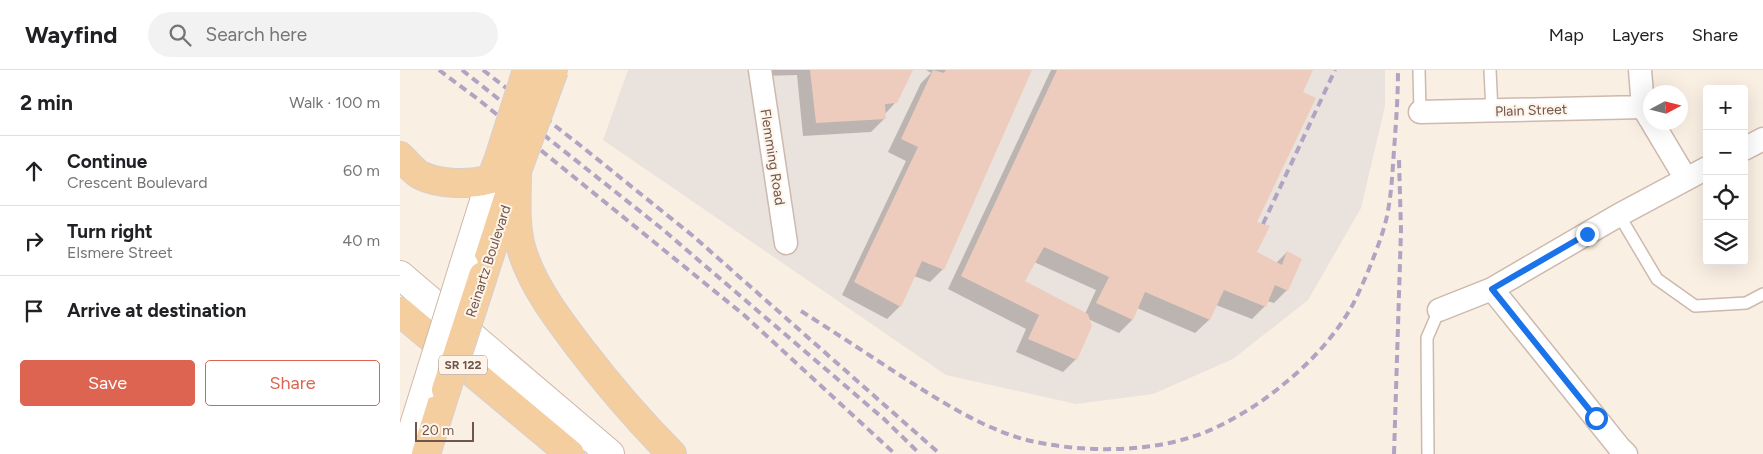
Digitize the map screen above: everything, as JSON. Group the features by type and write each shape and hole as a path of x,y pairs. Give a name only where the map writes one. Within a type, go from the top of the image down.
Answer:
{"main road":[{"name":"Reinartz Boulevard","path":"405,454 436,387 474,271 527,70"},
{"name":"Reinartz Boulevard","path":"502,169 554,70"},
{"path":"400,156 419,175 439,181 477,183 502,169 517,220 523,253 539,288 555,316 611,389 672,454"},
{"path":"400,275 610,454"},
{"name":"SR 122","path":"400,312 570,454"},
{"name":"Reinartz Boulevard","path":"426,454 436,387"}],"street":[{"name":"Flemming Road","path":"760,70 786,243"},
{"path":"1640,70 1643,85"},
{"name":"Plain Street","path":"1420,112 1643,116"},
{"path":"1657,130 1686,180"},
{"path":"1748,147 1763,139"},
{"path":"1439,310 1492,289 1619,215 1703,170"},
{"path":"1492,289 1626,454"}],"lane":[{"path":"1418,70 1420,112"},
{"path":"1490,70 1492,112"},
{"path":"1619,215 1657,279 1695,306 1746,303 1763,294"},
{"path":"1428,454 1427,338 1439,310"}],"shaded area":[{"path":"628,70 1385,70 1385,106 1361,208 1308,300 1233,359 1153,394 1076,404 946,375 603,140"}],"building":[{"path":"810,70 913,70 897,103 885,104 886,119 816,123"},
{"path":"933,70 944,73 946,70 1032,70 944,270 922,261 901,307 854,282 918,147 901,139"},
{"path":"1057,70 1313,70 1303,92 1316,98 1257,222 1270,226 1257,252 1282,265 1287,251 1302,259 1288,291 1275,285 1266,307 1224,290 1210,320 1145,292 1133,320 1096,303 1109,277 1044,247 1025,281 1088,314 1092,326 1077,360 1028,339 1039,315 961,276"}],"railway":[{"path":"439,70 479,100 744,315 895,454"},
{"path":"462,70 661,228 884,419 920,454"},
{"path":"483,70 693,236 940,454"},
{"path":"1263,224 1335,70"},
{"path":"801,311 943,402 990,427 1023,439 1070,447 1120,449 1170,443 1193,437 1243,413 1277,390 1295,375 1330,338 1352,306 1375,254 1387,216 1393,172 1398,70"},
{"path":"1394,454 1401,230 1399,160"}],"route":[{"path":"1587,234 1492,289 1596,418"}]}
